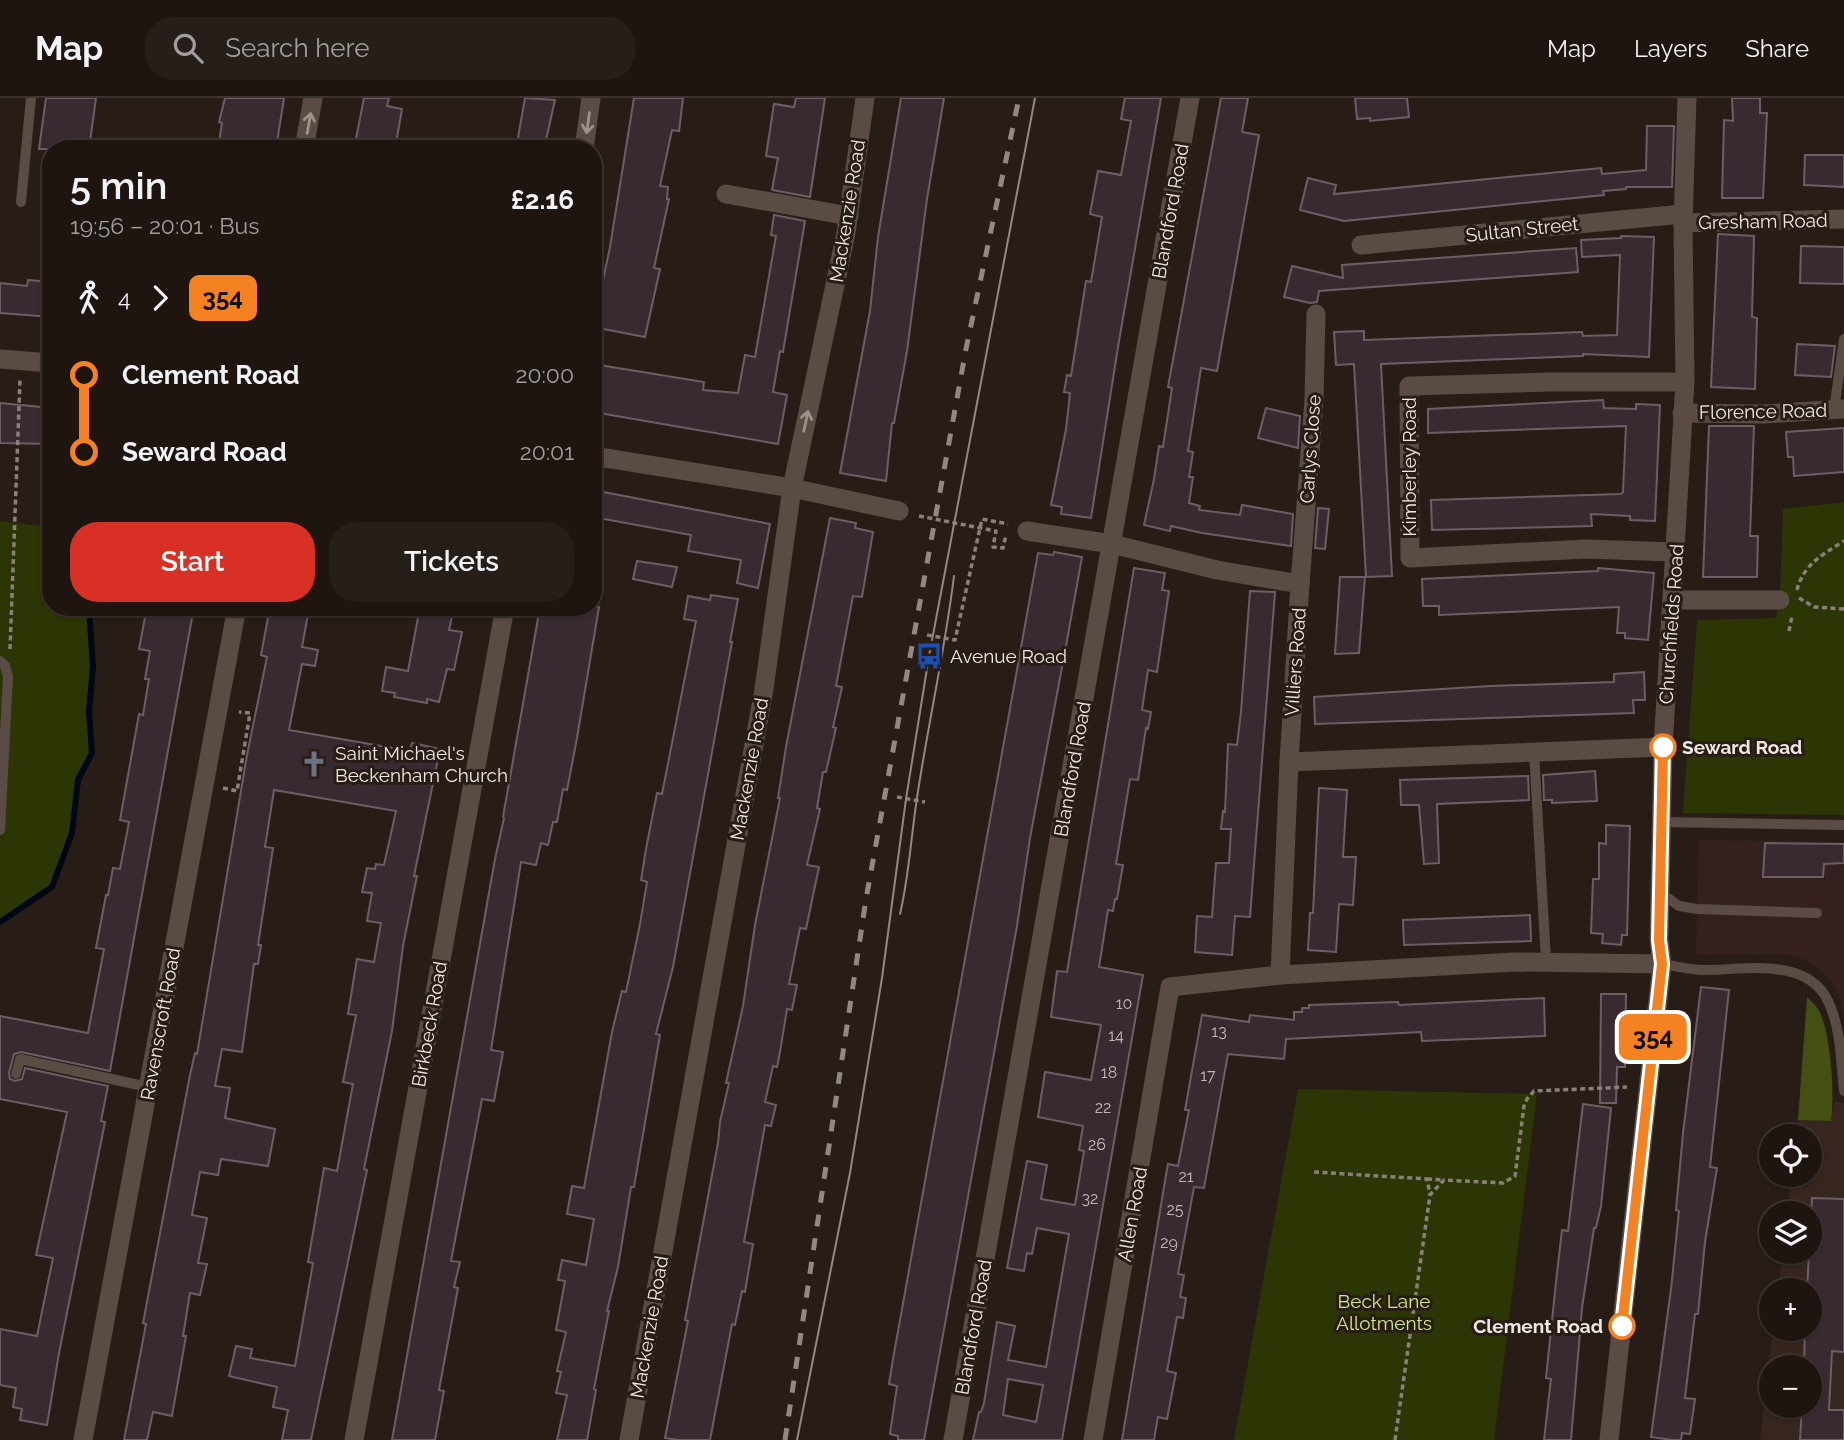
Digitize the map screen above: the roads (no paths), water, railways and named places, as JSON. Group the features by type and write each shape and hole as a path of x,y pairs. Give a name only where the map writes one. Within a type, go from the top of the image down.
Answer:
{"street":[{"path":"306,140 313,98"},
{"path":"585,140 591,98"},
{"name":"Mackenzie Road","path":"629,1440 764,689 792,488 849,216 865,98"},
{"name":"Blandford Road","path":"953,1440 1190,98"},
{"name":"Churchfields Road","path":"1609,1440 1662,964 1659,940 1663,747 1685,382 1683,218 1687,98"},
{"path":"726,194 849,216"},
{"name":"Gresham Road","path":"1683,218 1844,219"},
{"name":"Sultan Street","path":"1362,245 1683,218"},
{"name":"Carlys Close","path":"1300,584 1314,399 1316,314"},
{"path":"0,359 42,362"},
{"name":"Kimberley Road","path":"1675,552 1586,549 1410,558 1409,386 1685,382"},
{"name":"Florence Road","path":"1682,413 1764,414 1839,409"},
{"path":"602,457 792,488 905,513"},
{"name":"Villiers Road","path":"1027,531 1112,544 1217,570 1300,584 1280,975"},
{"path":"1673,600 1780,600"},
{"name":"Ravenscroft Road","path":"83,1440 235,616"},
{"name":"Birkbeck Road","path":"354,1440 503,616"},
{"path":"1289,762 1663,747"},
{"path":"1280,975 1546,961 1662,964"},
{"name":"Allen Road","path":"1093,1440 1170,987 1280,975"}],"lane":[{"path":"21,202 31,98"},
{"path":"1839,409 1844,339"},
{"path":"0,661 8,676 0,830"},
{"path":"1534,752 1546,961"},
{"path":"1663,822 1844,825"},
{"path":"1660,893 1679,906 1697,909 1817,913"},
{"path":"1662,964 1696,970 1784,969 1805,976 1820,988 1829,1003 1840,1048 1844,1091"},
{"path":"16,1073 20,1059 148,1087"}],"waterway":[{"path":"0,922 52,887 72,833 78,780 92,753 89,711 93,667 90,616"}],"tram line":[{"path":"797,1440 850,1173 882,978 906,799 929,656 1035,98"},
{"path":"900,914 954,576"}],"railway":[{"path":"785,1440 866,899 966,349 1019,98"}],"place":[{"name":"Avenue Road","path":"929,656"},
{"name":"Seward Road","path":"1663,747"},
{"name":"Saint Michael's Beckenham Church","path":"314,764"},
{"name":"Clement Road","path":"1622,1326"}],"park label":[{"name":"Beck Lane Allotments","path":"1384,1312"}]}
